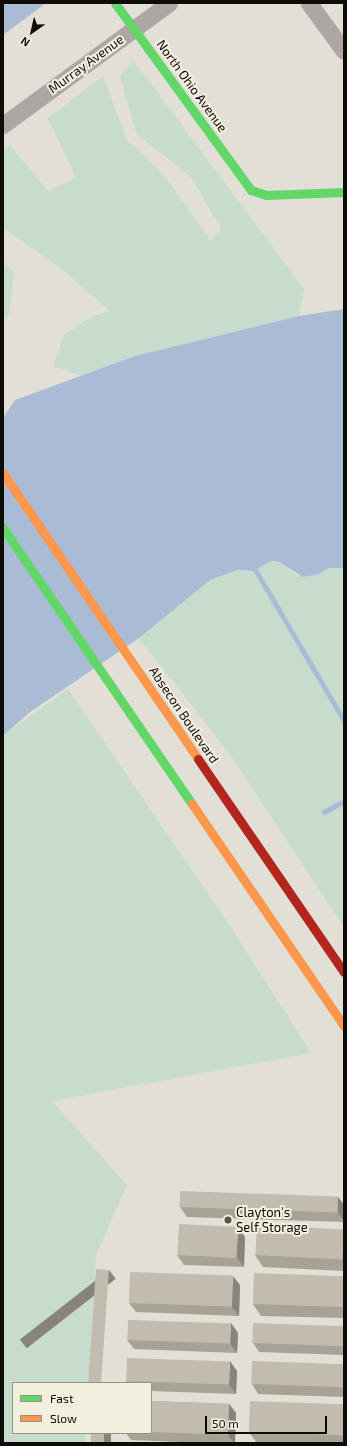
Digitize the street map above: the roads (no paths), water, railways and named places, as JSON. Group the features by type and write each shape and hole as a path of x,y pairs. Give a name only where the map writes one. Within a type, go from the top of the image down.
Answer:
{"main road":[{"name":"North Ohio Avenue","path":"115,3 247,185 256,194 266,195 344,192"},
{"name":"Absecon Boulevard","path":"3,474 344,972"},
{"path":"3,528 344,1026"}],"street":[{"name":"Murray Avenue","path":"3,125 169,3"},
{"path":"309,3 344,51"}],"water":[{"path":"3,3 46,3 3,35"},
{"path":"344,309 344,568 329,568 319,574 303,577 277,561 270,561 254,571 237,570 210,580 139,638 30,712 3,736 3,418 15,400 135,356 299,316"}],"waterway":[{"path":"256,571 344,721"},
{"path":"324,812 344,801"}],"place":[{"name":"Clayton's Self Storage","path":"228,1220"}]}
